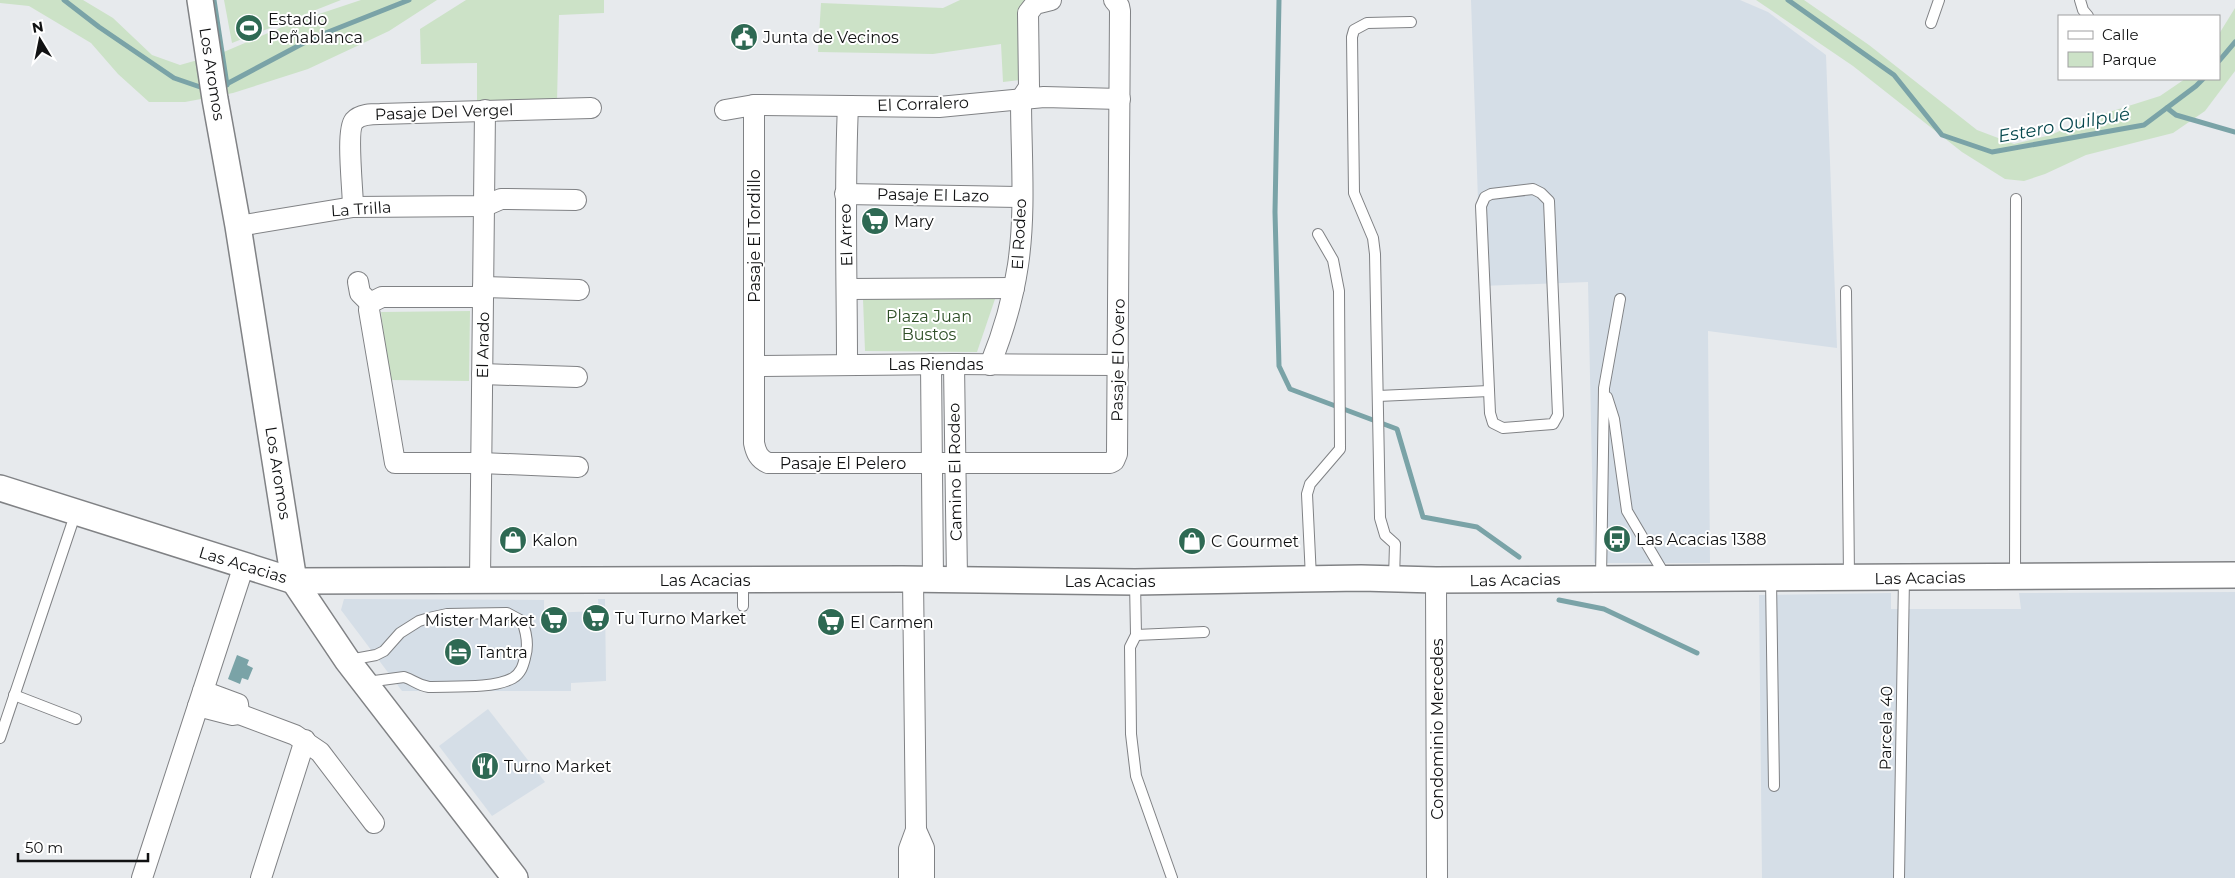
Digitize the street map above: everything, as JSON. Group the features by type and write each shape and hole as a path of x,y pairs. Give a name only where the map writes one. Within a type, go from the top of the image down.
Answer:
{"street":[{"name":"Los Aromos","path":"200,0 294,581 364,683 515,878"},
{"name":"El Rodeo","path":"990,364 999,341 1014,288 1018,264 1022,222 1021,99 1029,87 1028,13 1035,4 1050,0"},
{"name":"Pasaje El Overo","path":"954,463 1103,464 1114,461 1117,454 1120,11 1119,6 1114,0"},
{"name":"El Corralero","path":"725,110 754,105 939,107 1044,97 1120,99"},
{"name":"Pasaje El Tordillo","path":"754,105 754,366"},
{"name":"El Arreo","path":"847,364 848,289 845,194 848,106"},
{"name":"Pasaje Del Vergel","path":"353,207 350,136 353,122 368,114 591,108"},
{"name":"El Arado","path":"480,580 485,110"},
{"name":"Pasaje El Lazo","path":"845,194 1021,196"},
{"name":"La Trilla","path":"238,226 353,207 484,206 501,199 576,200"},
{"path":"358,282 360,293 370,303"},
{"path":"848,289 1014,288"},
{"path":"370,303 382,297 579,290"},
{"path":"370,303 369,310 395,463 481,463 578,467"},
{"name":"Las Riendas","path":"754,366 847,364 1118,365"},
{"name":"Camino El Rodeo","path":"931,364 931,463 935,579"},
{"name":"Camino El Rodeo","path":"935,579 954,463 954,364"},
{"name":"Pasaje El Pelero","path":"754,366 754,443 755,450 762,461 768,463 931,463"},
{"path":"482,374 577,377"},
{"path":"931,463 954,463"},
{"name":"Las Acacias","path":"0,488 294,581 935,579 1135,582 1311,578 1436,580 1771,579 2235,575"},
{"path":"142,878 244,565"},
{"path":"909,878 909,849 916,830 935,579"},
{"name":"Condominio Mercedes","path":"1436,580 1437,878"},
{"path":"201,699 238,704 239,714 305,740 320,752 374,823"},
{"path":"261,878 305,740"},
{"path":"916,830 924,848 924,878"}],"lane":[{"path":"1931,23 1940,0"},
{"path":"2080,0 2083,10 2087,15"},
{"path":"1394,579 1395,544 1385,536 1380,518 1376,254 1373,238 1354,193 1352,37 1354,30 1367,23 1411,22"},
{"path":"1533,189 1542,193 1549,201 1558,415 1553,424 1503,428 1494,423 1490,413 1489,391 1481,206 1485,197 1491,194 1533,189"},
{"path":"2015,577 2016,199"},
{"path":"1311,578 1310,484 1340,449 1339,291 1333,260 1318,234"},
{"path":"1846,291 1849,578"},
{"path":"1601,579 1604,388 1620,299"},
{"path":"1604,388 1614,419 1627,511 1667,578"},
{"path":"1378,396 1489,391"},
{"path":"0,738 76,512"},
{"name":"Parcela 40","path":"1898,878 1904,578"},
{"path":"1771,579 1774,786"},
{"path":"743,580 743,606"},
{"path":"1135,582 1136,635 1130,647 1131,734 1136,776 1172,878"},
{"path":"347,660 376,655 384,651 400,633 418,621 447,614 507,613 522,621 527,632 528,646 522,669 512,678 501,682 429,687 418,685 404,677 364,683"},
{"path":"1136,635 1204,632"},
{"path":"14,695 76,719"}],"shaded area":[{"path":"1471,0 1740,0 1768,12 1826,55 1837,348 1708,331 1710,563 1594,563 1588,282 1481,286"},
{"path":"2235,592 2235,878 1762,878 1759,595 1891,593 1891,609 2021,609 2019,593"},
{"name":"Tantra","path":"344,599 544,600 544,612 547,613 599,611 598,599 605,599 606,681 571,683 571,691 402,691 341,610"},
{"path":"488,709 545,782 492,816 439,746"}],"green space":[{"path":"0,0 83,0 113,18 152,55 180,65 219,54 289,24 361,0 437,0 389,31 308,69 233,93 185,102 149,102 118,74 91,43 29,6 0,3"},
{"name":"Estadio Peñablanca","path":"224,0 341,0 232,43"},
{"path":"466,0 604,0 604,13 559,15 557,102 477,105 477,63 421,64 420,29"},
{"path":"960,0 1031,0 1021,80 1003,82 1001,44 933,54 818,52 821,3 943,8"},
{"path":"1756,0 1804,0 1869,45 1977,130 2014,144 2051,135 2081,121 2160,96 2184,80 2220,80 2220,32 2235,8 2235,71 2205,111 2173,133 2086,155 2045,174 2024,181 2005,179 1962,152 1853,66"},
{"name":"Plaza Juan Bustos","path":"863,299 995,299 977,352 865,351"},
{"path":"470,311 469,381 389,380 381,312"}],"water":[{"path":"237,655 249,660 247,665 253,668 248,680 242,678 240,684 228,679"}],"waterway":[{"name":"Estero Quilpué","path":"64,0 99,27 174,78 206,89"},
{"path":"214,0 227,85"},
{"name":"Estero Quilpué","path":"221,87 313,38 409,0"},
{"path":"1279,0 1275,212 1279,366 1290,389 1397,429 1423,517 1477,527 1519,557"},
{"name":"Estero Quilpué","path":"1788,0 1894,75 1942,135 1992,152 2144,125 2202,80"},
{"name":"Estero Quilpué","path":"2220,60 2235,42"},
{"path":"2167,108 2176,115 2235,132"},
{"path":"1559,600 1604,609 1697,653"}],"place":[{"name":"Estadio Peñablanca","path":"249,28"},
{"name":"Junta de Vecinos","path":"744,37"},
{"name":"Mary","path":"875,221"},
{"name":"Las Acacias 1388","path":"1617,539"},
{"name":"Kalon","path":"513,540"},
{"name":"C Gourmet","path":"1192,541"},
{"name":"Tu Turno Market","path":"596,618"},
{"name":"Mister Market","path":"554,620"},
{"name":"El Carmen","path":"831,622"},
{"name":"Tantra","path":"458,652"},
{"name":"Turno Market","path":"485,766"}]}
